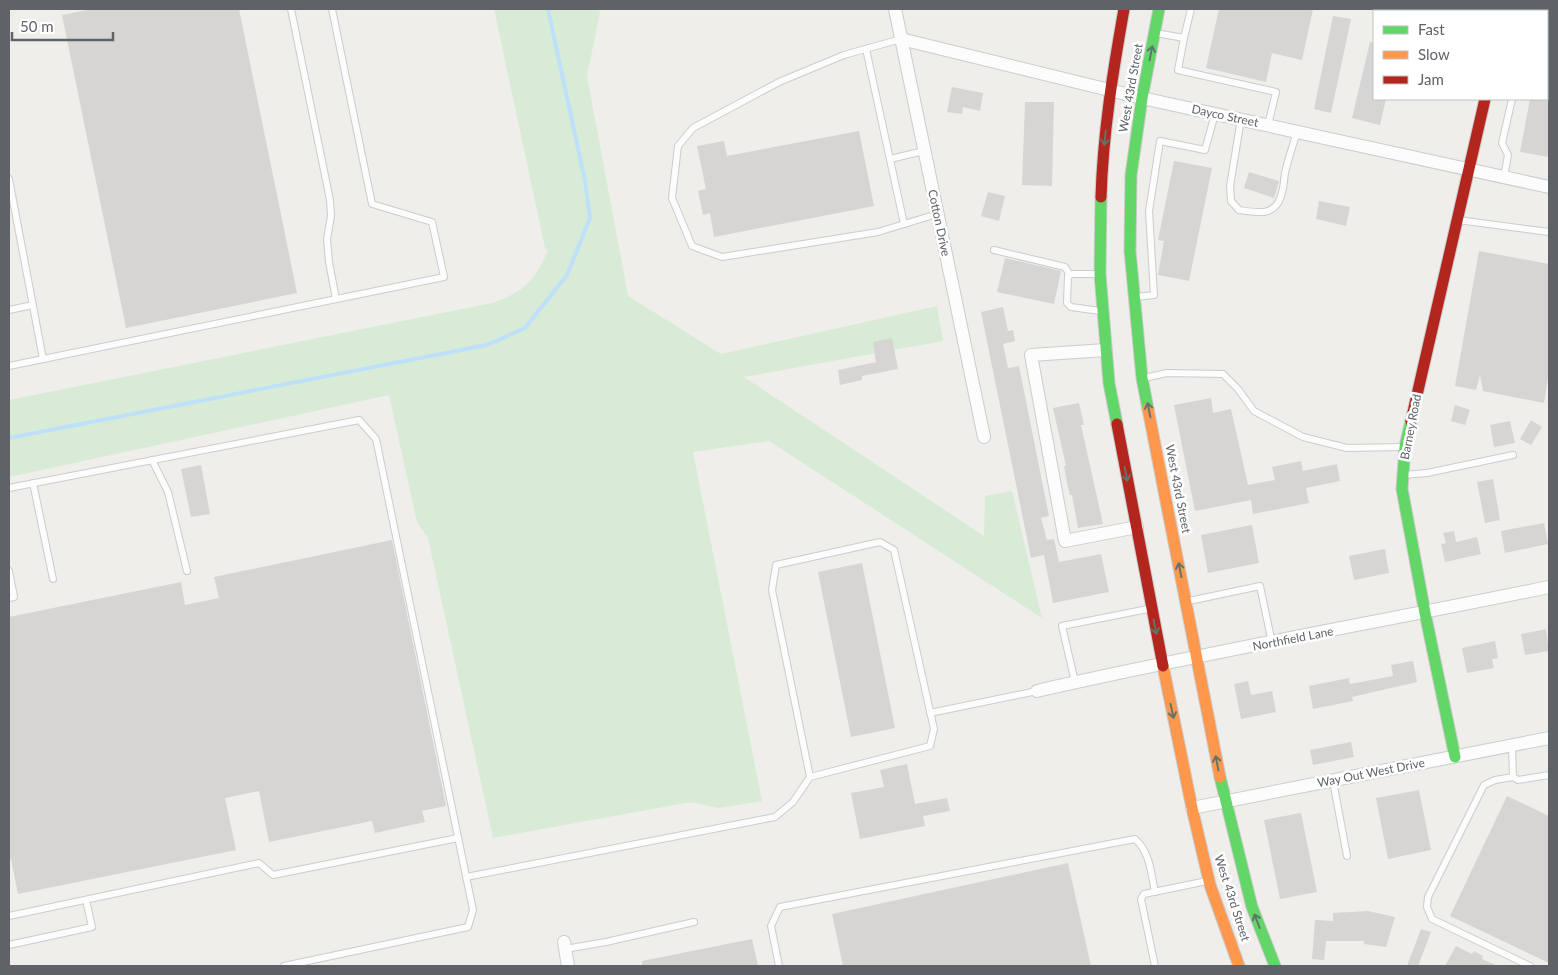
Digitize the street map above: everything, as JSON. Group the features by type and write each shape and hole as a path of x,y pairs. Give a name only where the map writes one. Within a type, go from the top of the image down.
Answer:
{"main road":[{"name":"West 43rd Street","path":"1124,9 1110,90 1102,164 1100,274 1106,350 1113,382 1136,527 1192,808 1210,880 1239,966"},
{"name":"West 43rd Street","path":"1160,9 1142,98 1131,175 1130,251 1138,379 1186,602 1225,802 1252,907 1275,966"},
{"name":"Barney Road","path":"1455,757 1402,489 1405,447 1486,100"}],"street":[{"name":"Cotton Drive","path":"894,9 984,437"},
{"name":"Dayco Street","path":"901,40 1142,98 1549,187"},
{"path":"1106,350 1031,355 1065,541 1136,527"},
{"name":"Northfield Lane","path":"1037,691 1162,664 1549,587"},
{"name":"Way Out West Drive","path":"1192,808 1549,738"},
{"path":"564,945 568,966"}],"lane":[{"path":"291,9 330,200 331,216 327,239 336,299"},
{"path":"9,366 444,277 432,222 372,204 332,9"},
{"path":"1191,9 1178,70 1276,92 1268,125"},
{"path":"1155,33 1184,38"},
{"path":"901,40 844,55 779,82 693,128 678,146 672,198 692,246 722,257 878,232 937,214"},
{"path":"866,49 904,224"},
{"path":"1504,177 1508,155 1502,143 1512,100"},
{"path":"1134,297 1154,296 1149,211 1160,142 1205,150 1216,114"},
{"path":"1241,119 1230,186 1232,201 1239,210 1261,213 1271,210 1279,202 1296,132"},
{"path":"890,159 924,151"},
{"path":"9,179 43,359"},
{"path":"1457,220 1549,232"},
{"path":"994,250 1065,268 1070,275"},
{"path":"1070,275 1100,274"},
{"path":"1070,275 1068,276 1067,302 1071,306 1103,311"},
{"path":"9,310 33,305"},
{"path":"1138,379 1167,373 1223,374 1238,389 1254,411 1303,436 1347,448 1405,447"},
{"path":"9,488 359,420 376,439 473,910 468,927 284,966"},
{"path":"1403,475 1427,473 1513,455"},
{"path":"152,460 168,492 186,571"},
{"path":"34,483 54,579"},
{"path":"466,877 775,817 793,802 810,777 930,746 934,729 894,550 880,542 776,565 772,590 810,777"},
{"path":"9,571 14,597 9,598"},
{"path":"1186,602 1260,586 1272,643"},
{"path":"1075,682 1062,626 1152,608"},
{"path":"930,713 1037,691"},
{"path":"1512,745 1513,776 1518,780 1549,775"},
{"path":"1513,776 1495,780 1484,785 1428,897 1427,907 1432,919 1530,966"},
{"path":"1333,780 1347,856"},
{"path":"9,916 259,863 273,875 458,838"},
{"path":"779,966 771,926 780,907 1135,839 1142,845 1147,856 1155,892"},
{"path":"1155,966 1141,899 1144,894 1210,880"},
{"path":"9,944 92,927 86,900"},
{"path":"564,945 606,942 694,922"}],"green space":[{"path":"494,9 599,9 600,13 587,76 628,296 721,354 937,306 943,341 744,377 984,536 985,496 1012,491 1042,618 769,441 693,452 762,801 718,808 691,802 493,838 428,538 417,522 389,395 9,477 9,400 492,303 512,295 527,284 539,270 548,250 545,248"}],"building":[{"path":"92,9 239,9 297,293 126,328 62,15"},
{"path":"1219,9 1313,9 1302,60 1272,53 1266,82 1206,68"},
{"path":"1333,16 1351,19 1331,113 1314,109"},
{"path":"1370,42 1373,42 1373,100 1386,100 1380,125 1352,118"},
{"path":"952,87 983,93 980,111 963,107 962,114 947,112"},
{"path":"1549,99 1549,157 1520,152 1530,100"},
{"path":"1025,102 1054,102 1052,186 1022,185"},
{"path":"859,131 874,206 714,237 710,213 703,215 698,191 706,189 697,146 724,141 727,156"},
{"path":"1174,161 1212,168 1189,281 1158,275 1164,241 1158,240"},
{"path":"1249,172 1279,181 1274,198 1244,188"},
{"path":"988,192 1005,196 999,221 981,216"},
{"path":"1319,201 1350,207 1346,226 1316,219"},
{"path":"1479,251 1549,264 1549,372 1544,403 1483,391 1480,375 1476,390 1455,386"},
{"path":"1005,258 1061,271 1054,304 997,292"},
{"path":"1003,307 1008,331 1013,330 1015,341 1003,344 1008,368 1019,366 1049,516 1041,518 1047,540 1054,539 1059,562 1101,554 1109,592 1053,603 1044,555 1031,558 981,312"},
{"path":"892,338 898,369 862,376 862,380 840,385 838,370 876,362 873,342"},
{"path":"1211,398 1213,413 1231,409 1248,485 1275,480 1272,467 1301,461 1303,471 1337,464 1340,481 1306,488 1309,503 1253,514 1251,500 1195,511 1174,405"},
{"path":"1079,403 1084,425 1081,425 1103,524 1078,528 1072,495 1070,495 1067,483 1064,466 1066,466 1053,408"},
{"path":"1455,405 1470,410 1465,425 1451,421"},
{"path":"1531,420 1542,427 1531,445 1520,439"},
{"path":"1510,421 1515,443 1494,447 1490,425"},
{"path":"201,465 210,514 191,517 181,469"},
{"path":"1493,479 1500,520 1485,523 1477,482"},
{"path":"1544,523 1548,544 1505,553 1501,531"},
{"path":"1252,525 1259,563 1208,573 1201,535"},
{"path":"1454,531 1456,542 1477,537 1481,554 1445,562 1441,544 1446,543 1443,533"},
{"path":"392,540 446,806 422,811 425,822 375,833 372,821 269,842 259,791 225,798 236,850 18,894 11,859 9,860 9,617 181,582 185,605 219,598 214,577"},
{"path":"1385,549 1389,573 1354,580 1349,556"},
{"path":"862,563 895,728 851,737 818,572"},
{"path":"1546,629 1549,651 1525,655 1521,634"},
{"path":"1495,641 1498,658 1492,659 1494,668 1467,673 1462,648"},
{"path":"1413,661 1417,682 1352,697 1353,701 1313,709 1309,686 1349,678 1350,684 1393,676 1391,665"},
{"path":"1248,681 1251,695 1272,691 1276,712 1241,719 1234,684"},
{"path":"1351,742 1354,757 1313,765 1310,750"},
{"path":"907,764 915,804 947,798 950,811 923,816 925,826 860,839 851,793 884,787 880,770"},
{"path":"1419,790 1431,850 1388,859 1376,798"},
{"path":"1507,796 1549,816 1549,963 1450,916"},
{"path":"1301,813 1317,892 1280,899 1264,820"},
{"path":"1068,863 1091,966 843,966 832,914"},
{"path":"1368,911 1395,917 1386,947 1364,944 1364,941 1326,941 1324,960 1312,959 1315,920 1333,921 1333,913"},
{"path":"1421,929 1431,932 1418,966 1407,966"},
{"path":"752,939 758,966 642,966 642,961"},
{"path":"1456,946 1472,954 1474,951 1483,956 1482,959 1498,966 1445,966"}],"waterway":[{"path":"9,438 487,345 525,328 567,275 590,218 585,181 548,9"}],"traffic: fast":[{"path":"1148,409 1142,378 1130,251 1131,175 1142,98 1159,9"},
{"path":"1101,197 1100,274 1109,383 1117,424"},
{"path":"1411,421 1405,447 1402,489 1455,757"},
{"path":"1220,777 1252,907 1275,966"}],"traffic: slow":[{"path":"1148,409 1220,777"},
{"path":"1163,666 1210,885 1239,966"}],"traffic: jam":[{"path":"1101,197 1109,102 1124,9"},
{"path":"1411,421 1485,100"},
{"path":"1117,424 1163,666"}]}
